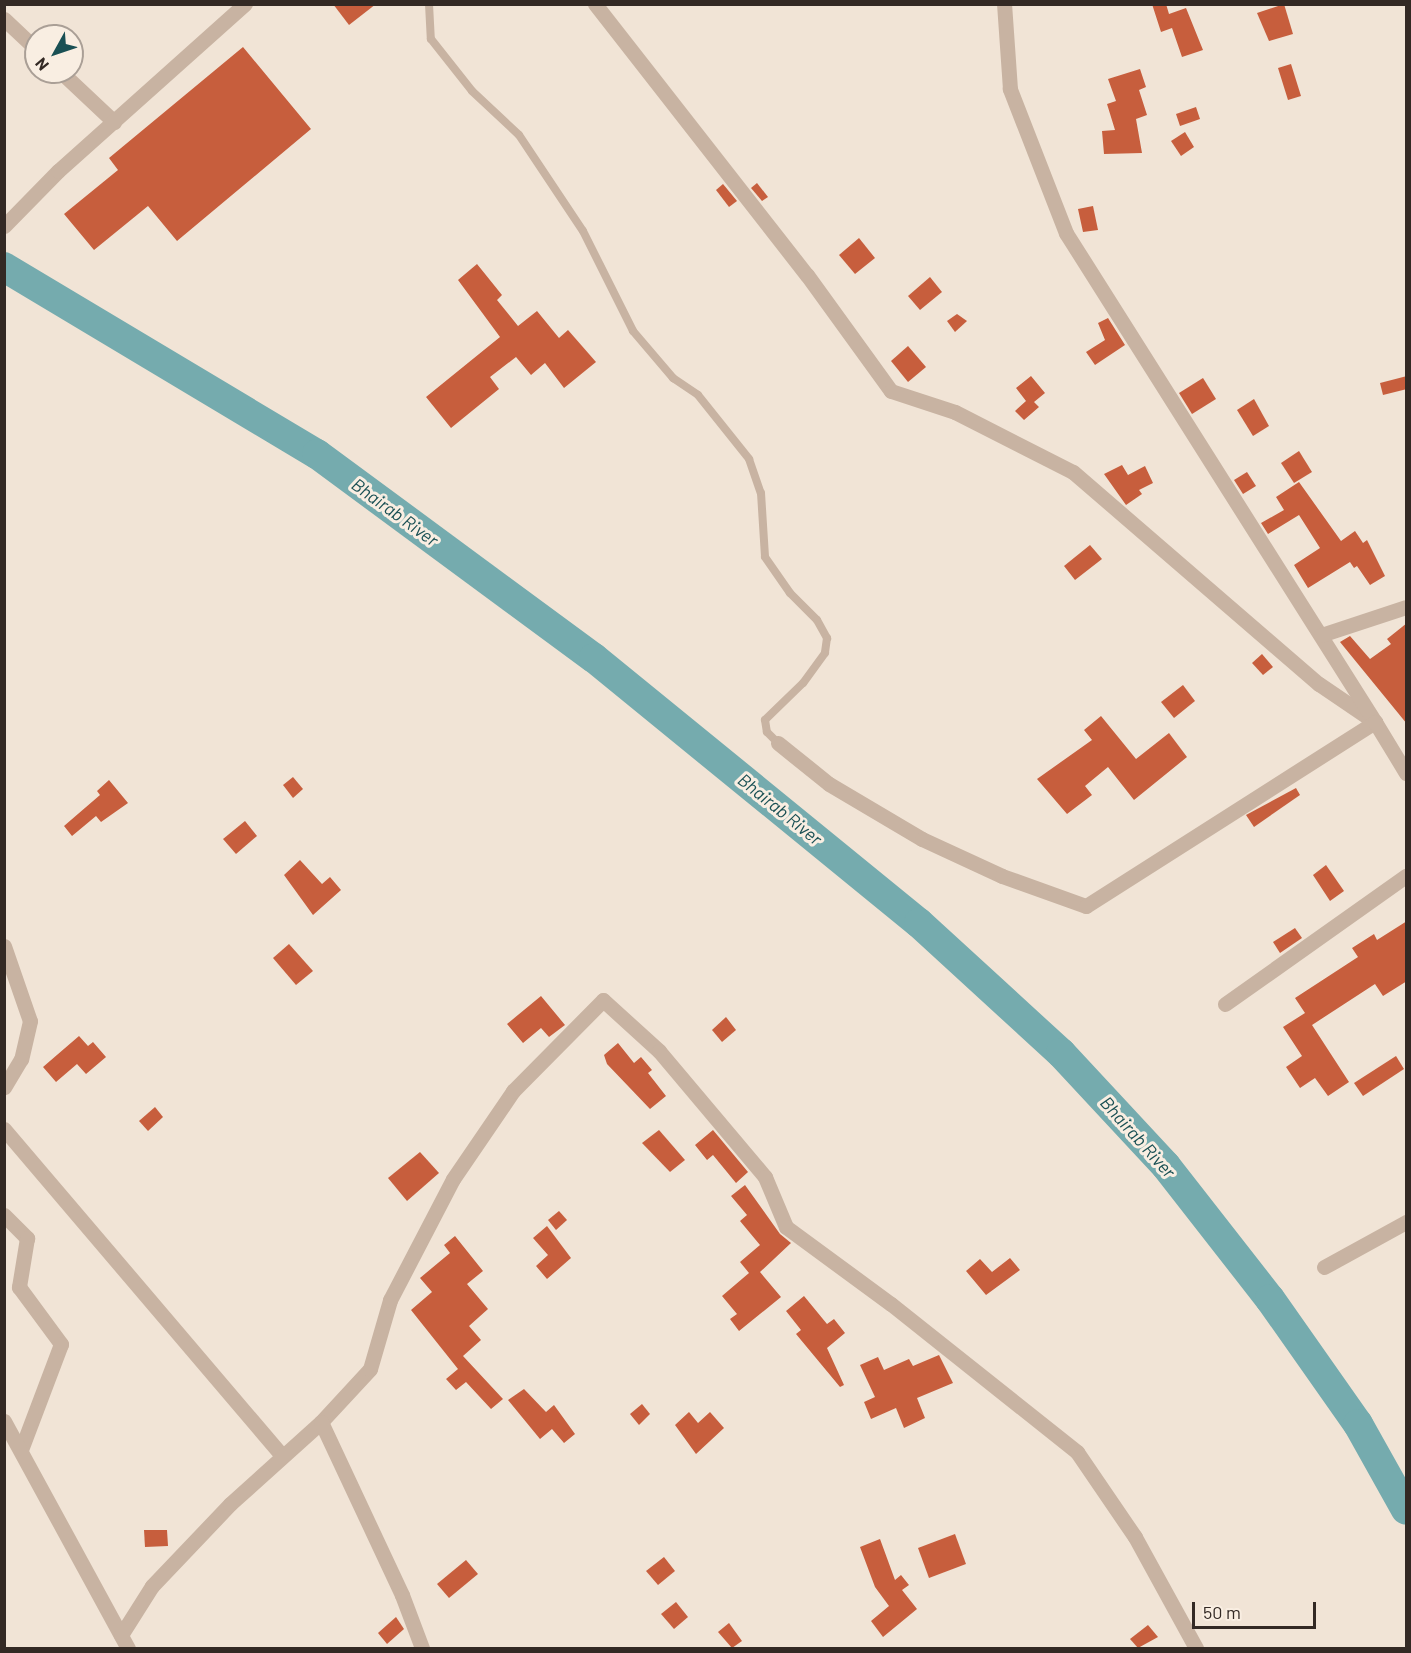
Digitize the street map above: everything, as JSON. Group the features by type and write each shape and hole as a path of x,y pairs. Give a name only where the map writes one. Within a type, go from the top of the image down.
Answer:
{"street":[{"path":"4,226 114,122 245,4"},
{"path":"595,4 807,275 891,391 956,412 1073,472 1318,684 1376,722"},
{"path":"1004,4 1010,89 1066,233 1407,773"},
{"path":"4,19 24,38"},
{"path":"74,84 114,122"},
{"path":"1321,635 1407,607"},
{"path":"778,743 829,784 922,839 1002,876 1086,906 1376,722"},
{"path":"1226,1004 1407,876"},
{"path":"4,946 30,1021 21,1059 4,1087"},
{"path":"125,1642 152,1586 230,1504 321,1422 370,1369 390,1300 453,1179 513,1091 603,1000 659,1051 765,1177 786,1227 918,1325 1077,1452 1135,1537 1196,1648"},
{"path":"4,1130 282,1456"},
{"path":"4,1215 27,1238 18,1287 61,1344 21,1450"},
{"path":"1324,1267 1407,1222"},
{"path":"4,1421 125,1642"},
{"path":"321,1422 402,1595 422,1648"}],"lane":[{"path":"429,4 431,39 472,91 519,135 583,231 633,331 673,378 698,395 749,459 761,493 765,557 790,593 817,620 826,638 825,653 803,683 765,720 767,732 778,743"}],"building":[{"path":"333,4 376,4 349,25"},
{"path":"1152,4 1166,4 1169,14 1186,8 1203,50 1182,57 1172,28 1161,32"},
{"path":"1284,4 1293,34 1269,41 1257,13"},
{"path":"243,47 311,129 177,241 148,206 94,250 64,214 118,170 109,158"},
{"path":"1291,64 1301,96 1288,100 1278,68"},
{"path":"1140,69 1146,87 1139,90 1147,115 1136,119 1142,153 1104,154 1102,131 1115,130 1107,104 1116,101 1108,79"},
{"path":"1196,107 1200,119 1180,126 1176,114"},
{"path":"1185,132 1194,147 1181,156 1171,141"},
{"path":"757,183 768,197 762,201 751,188"},
{"path":"723,184 737,201 729,207 716,190"},
{"path":"1093,206 1098,230 1083,232 1078,209"},
{"path":"859,238 875,258 855,274 839,255"},
{"path":"477,264 502,295 497,300 518,326 537,311 559,338 568,330 596,362 564,388 545,363 531,375 516,357 490,377 499,389 451,428 426,397 500,337 458,280"},
{"path":"930,277 942,292 920,310 908,296"},
{"path":"957,314 967,321 955,332 947,321"},
{"path":"1108,318 1125,345 1095,365 1086,352 1105,340 1098,323"},
{"path":"908,346 926,367 908,382 891,361"},
{"path":"1031,376 1045,393 1034,402 1039,407 1024,420 1015,411 1026,401 1016,388"},
{"path":"1407,376 1407,389 1383,395 1380,383"},
{"path":"1203,378 1216,399 1192,414 1179,393"},
{"path":"1254,399 1269,426 1253,436 1237,410"},
{"path":"1299,451 1312,472 1294,483 1281,463"},
{"path":"1122,465 1128,475 1145,466 1153,483 1139,490 1142,494 1126,505 1104,474"},
{"path":"1247,472 1256,486 1243,494 1234,480"},
{"path":"1299,482 1341,541 1355,531 1363,543 1367,540 1385,576 1370,585 1357,566 1354,568 1350,562 1308,588 1294,565 1320,548 1299,515 1268,534 1261,523 1284,510 1276,497"},
{"path":"1090,545 1102,559 1075,580 1064,566"},
{"path":"1407,623 1407,724 1340,642 1350,636 1370,659 1391,644 1387,639"},
{"path":"1262,654 1273,667 1263,675 1252,663"},
{"path":"1183,685 1195,701 1174,718 1161,702"},
{"path":"1101,716 1136,759 1169,733 1187,757 1134,800 1108,767 1085,786 1092,795 1067,814 1037,779 1092,740 1084,730"},
{"path":"293,777 303,789 293,798 283,785"},
{"path":"109,780 128,803 101,822 96,816 72,836 64,826 100,795 97,791"},
{"path":"1296,788 1300,795 1254,827 1246,815"},
{"path":"245,821 257,836 236,854 223,839"},
{"path":"300,860 322,884 330,877 341,890 313,915 284,875"},
{"path":"1326,865 1344,891 1330,901 1313,875"},
{"path":"1407,921 1407,981 1383,996 1375,984 1312,1025 1349,1082 1328,1096 1315,1078 1300,1088 1286,1067 1302,1056 1283,1027 1305,1013 1295,998 1358,957 1352,948 1374,934 1377,940"},
{"path":"1295,928 1302,938 1280,953 1273,942"},
{"path":"289,944 313,971 296,985 273,958"},
{"path":"541,996 565,1025 549,1037 541,1028 523,1043 507,1024"},
{"path":"726,1017 736,1030 722,1042 712,1030"},
{"path":"79,1036 88,1046 93,1042 106,1057 86,1074 77,1064 56,1082 43,1067"},
{"path":"618,1043 634,1063 641,1057 652,1070 648,1073 666,1096 650,1109 607,1064 604,1055"},
{"path":"1396,1056 1404,1069 1363,1096 1354,1083"},
{"path":"155,1107 163,1117 148,1131 139,1121"},
{"path":"659,1130 685,1160 670,1172 642,1143"},
{"path":"713,1130 748,1172 736,1183 713,1155 707,1160 695,1145"},
{"path":"420,1152 439,1173 407,1201 388,1178"},
{"path":"745,1185 780,1234 791,1243 760,1272 781,1297 739,1331 730,1319 737,1314 722,1296 749,1273 740,1262 760,1245 740,1221 747,1215 731,1196"},
{"path":"559,1211 567,1220 556,1230 548,1220"},
{"path":"547,1226 571,1258 547,1279 536,1266 548,1255 533,1238"},
{"path":"455,1236 483,1271 467,1284 488,1309 469,1326 481,1340 463,1356 503,1399 491,1409 466,1382 456,1390 446,1379 458,1369 411,1310 432,1292 420,1278 450,1253 444,1245"},
{"path":"1010,1258 1020,1270 986,1295 966,1271 980,1259 992,1272"},
{"path":"804,1296 827,1324 834,1319 845,1333 827,1348 844,1385 840,1387 796,1334 801,1330 786,1311"},
{"path":"939,1355 953,1383 917,1398 925,1418 904,1428 896,1408 871,1419 864,1402 875,1397 860,1365 878,1357 884,1370 909,1359 913,1366"},
{"path":"524,1389 546,1412 554,1405 575,1434 564,1443 552,1429 540,1439 508,1400"},
{"path":"642,1404 650,1414 639,1425 630,1414"},
{"path":"689,1412 698,1423 710,1412 724,1428 696,1454 675,1425"},
{"path":"144,1530 167,1530 168,1546 145,1547"},
{"path":"955,1534 966,1564 929,1578 918,1548"},
{"path":"880,1539 895,1580 901,1575 909,1585 902,1590 917,1609 883,1637 871,1621 889,1606 875,1587 860,1547"},
{"path":"664,1557 675,1571 658,1585 646,1571"},
{"path":"466,1560 478,1574 449,1598 437,1584"},
{"path":"676,1602 688,1617 674,1629 661,1614"},
{"path":"396,1617 404,1629 387,1644 378,1633"},
{"path":"729,1623 742,1641 732,1648 718,1632"},
{"path":"1148,1625 1158,1637 1138,1648 1130,1639"}],"waterway":[{"name":"Bhairab River","path":"4,267 317,454 594,658 919,923 1061,1053 1166,1166 1270,1299 1358,1424 1406,1510"}]}
